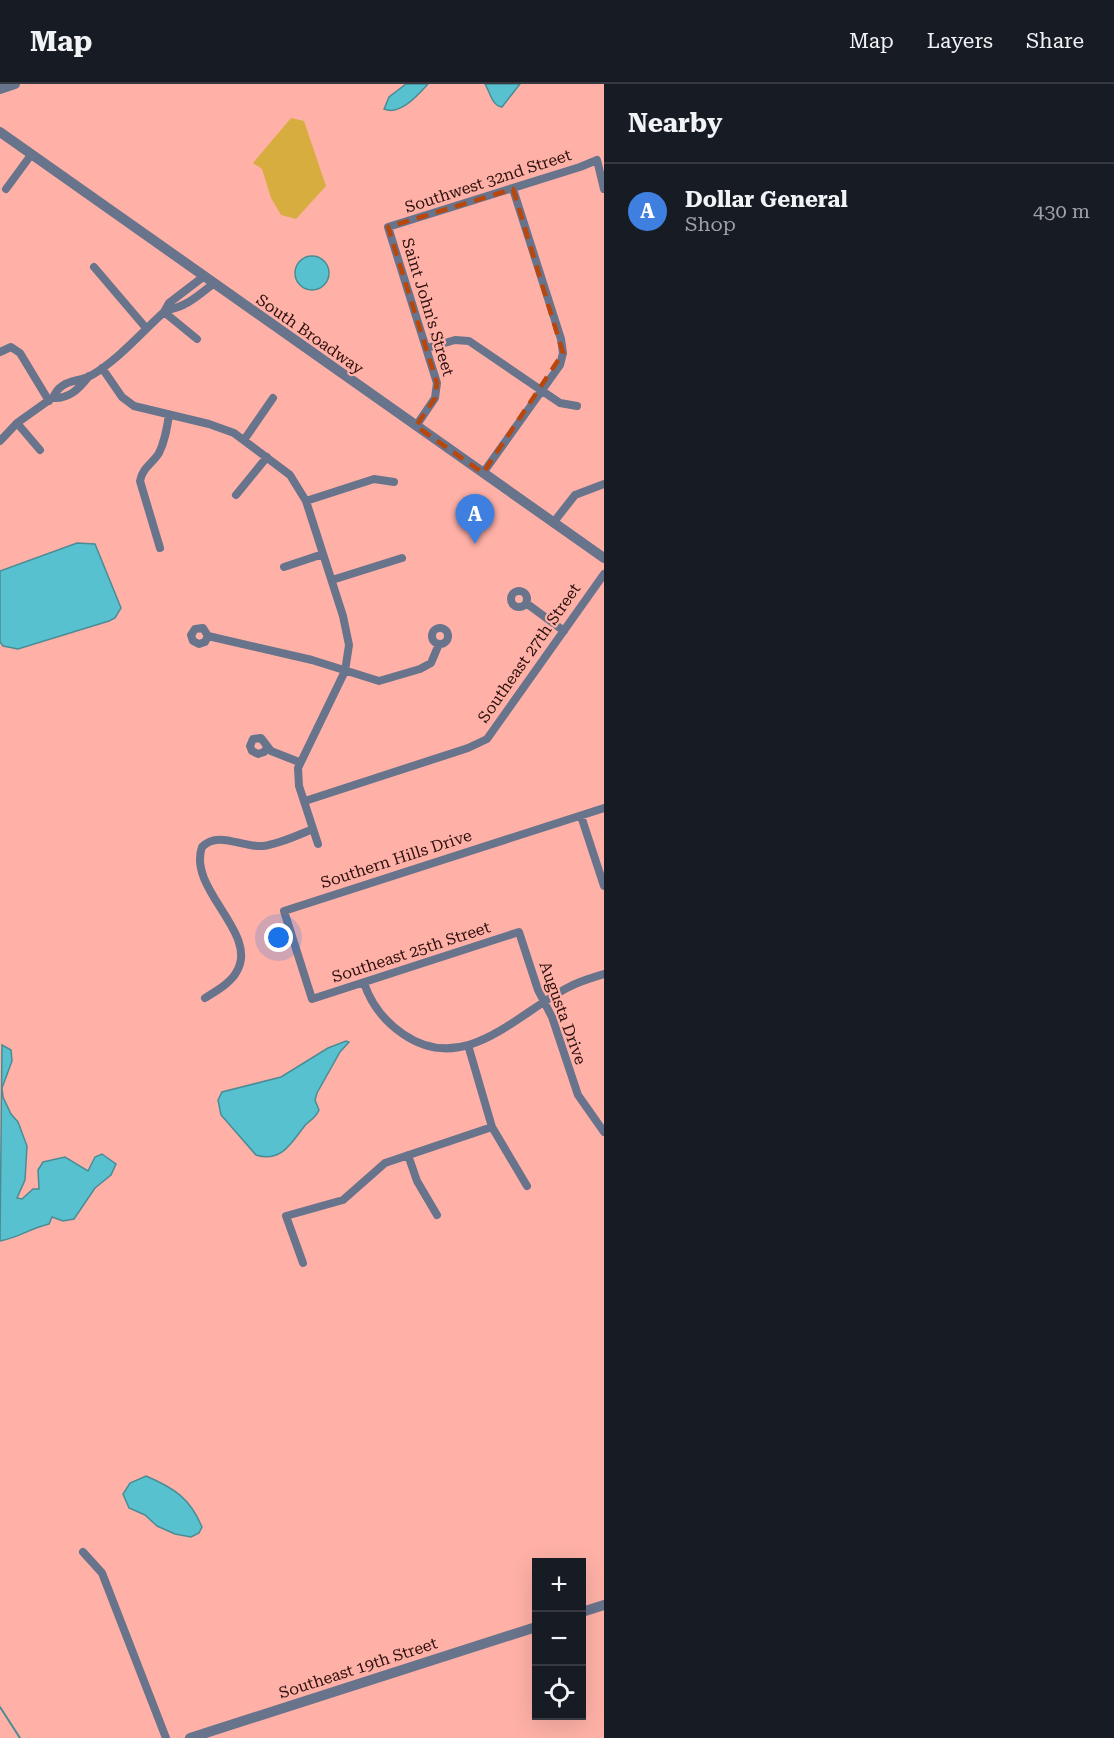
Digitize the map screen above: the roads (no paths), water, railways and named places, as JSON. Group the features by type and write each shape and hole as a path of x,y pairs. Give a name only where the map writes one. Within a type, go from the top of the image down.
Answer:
{"street":[{"path":"0,89 15,84"},
{"name":"South Broadway","path":"0,132 604,558"},
{"path":"6,189 31,155"},
{"name":"Southwest 32nd Street","path":"388,227 513,189 597,160 604,189"},
{"path":"483,473 560,364 562,347 513,189"},
{"name":"Saint John's Street","path":"388,227 427,348 437,391 431,406 416,426"},
{"path":"94,267 146,328"},
{"path":"0,441 17,423 51,399 66,383 89,376 102,368 165,311 176,297 203,277"},
{"path":"165,311 194,299 213,284"},
{"path":"165,311 197,339"},
{"path":"10,335 11,347"},
{"path":"427,348 455,340 469,341 560,403 577,406"},
{"path":"11,347 20,353 51,399"},
{"path":"0,352 11,347"},
{"path":"102,368 128,403 140,409 222,428 244,440 290,475 306,501 332,580 349,645 345,671 299,762 297,778 318,844"},
{"path":"244,440 273,398"},
{"path":"160,548 140,481 144,470 156,458 163,445 169,415"},
{"path":"17,423 40,450"},
{"path":"236,495 267,457"},
{"path":"306,501 374,479 394,482"},
{"path":"553,523 575,495 604,484"},
{"path":"284,567 323,554"},
{"path":"332,580 402,558"},
{"name":"Southeast 27th Street","path":"304,801 468,748 487,739 604,574"},
{"path":"526,603 564,631"},
{"path":"208,636 312,660 387,681 431,663 439,644"},
{"path":"267,748 299,762"},
{"name":"Southern Hills Drive","path":"312,999 284,911 604,808"},
{"path":"581,816 604,886"},
{"path":"205,998 233,977 241,960 232,927 208,889 200,867 202,847 209,842 220,840 262,846 313,829"},
{"name":"Southeast 25th Street","path":"312,999 519,932"},
{"name":"Augusta Drive","path":"519,932 544,1002 552,1017 578,1095 604,1132"},
{"path":"364,983 374,1005 389,1023 405,1035 434,1046 468,1046 486,1039 568,987 604,974"},
{"path":"468,1046 492,1127 527,1186"},
{"path":"303,1263 286,1216 343,1200 378,1168 408,1155 492,1127"},
{"path":"408,1155 417,1181 437,1215"},
{"path":"83,1552 102,1573 166,1738"},
{"path":"586,1611 604,1605"},
{"name":"Southeast 19th Street","path":"192,1738 532,1629"}],"water":[{"path":"406,84 428,84 414,99 402,107 396,110 384,109 389,97"},
{"path":"485,84 520,84 502,107 496,104"},
{"path":"312,256 324,261 329,273 324,285 312,290 300,285 295,273 300,261"},
{"path":"77,543 95,544 121,608 115,618 18,649 3,646 0,642 0,571"},
{"path":"349,1042 340,1052 317,1093 315,1100 319,1110 289,1146 278,1154 264,1157 256,1155 221,1115 218,1100 222,1092 281,1077 328,1048"},
{"path":"2,1045 11,1050 12,1061 2,1088 3,1097 11,1114 18,1122 27,1146 25,1180 17,1198 22,1199 33,1189 39,1189 38,1170 43,1162 65,1157 88,1171 95,1157 102,1154 116,1164 111,1175 95,1188 74,1219 63,1221 52,1217 49,1224 0,1241"},
{"path":"146,1476 173,1490 186,1501 202,1527 199,1533 191,1537 175,1534 157,1526 145,1515 129,1508 123,1494 130,1483"}],"waterway":[{"path":"0,1707 20,1738"}],"place":[{"name":"Dollar General","path":"475,544"}]}
